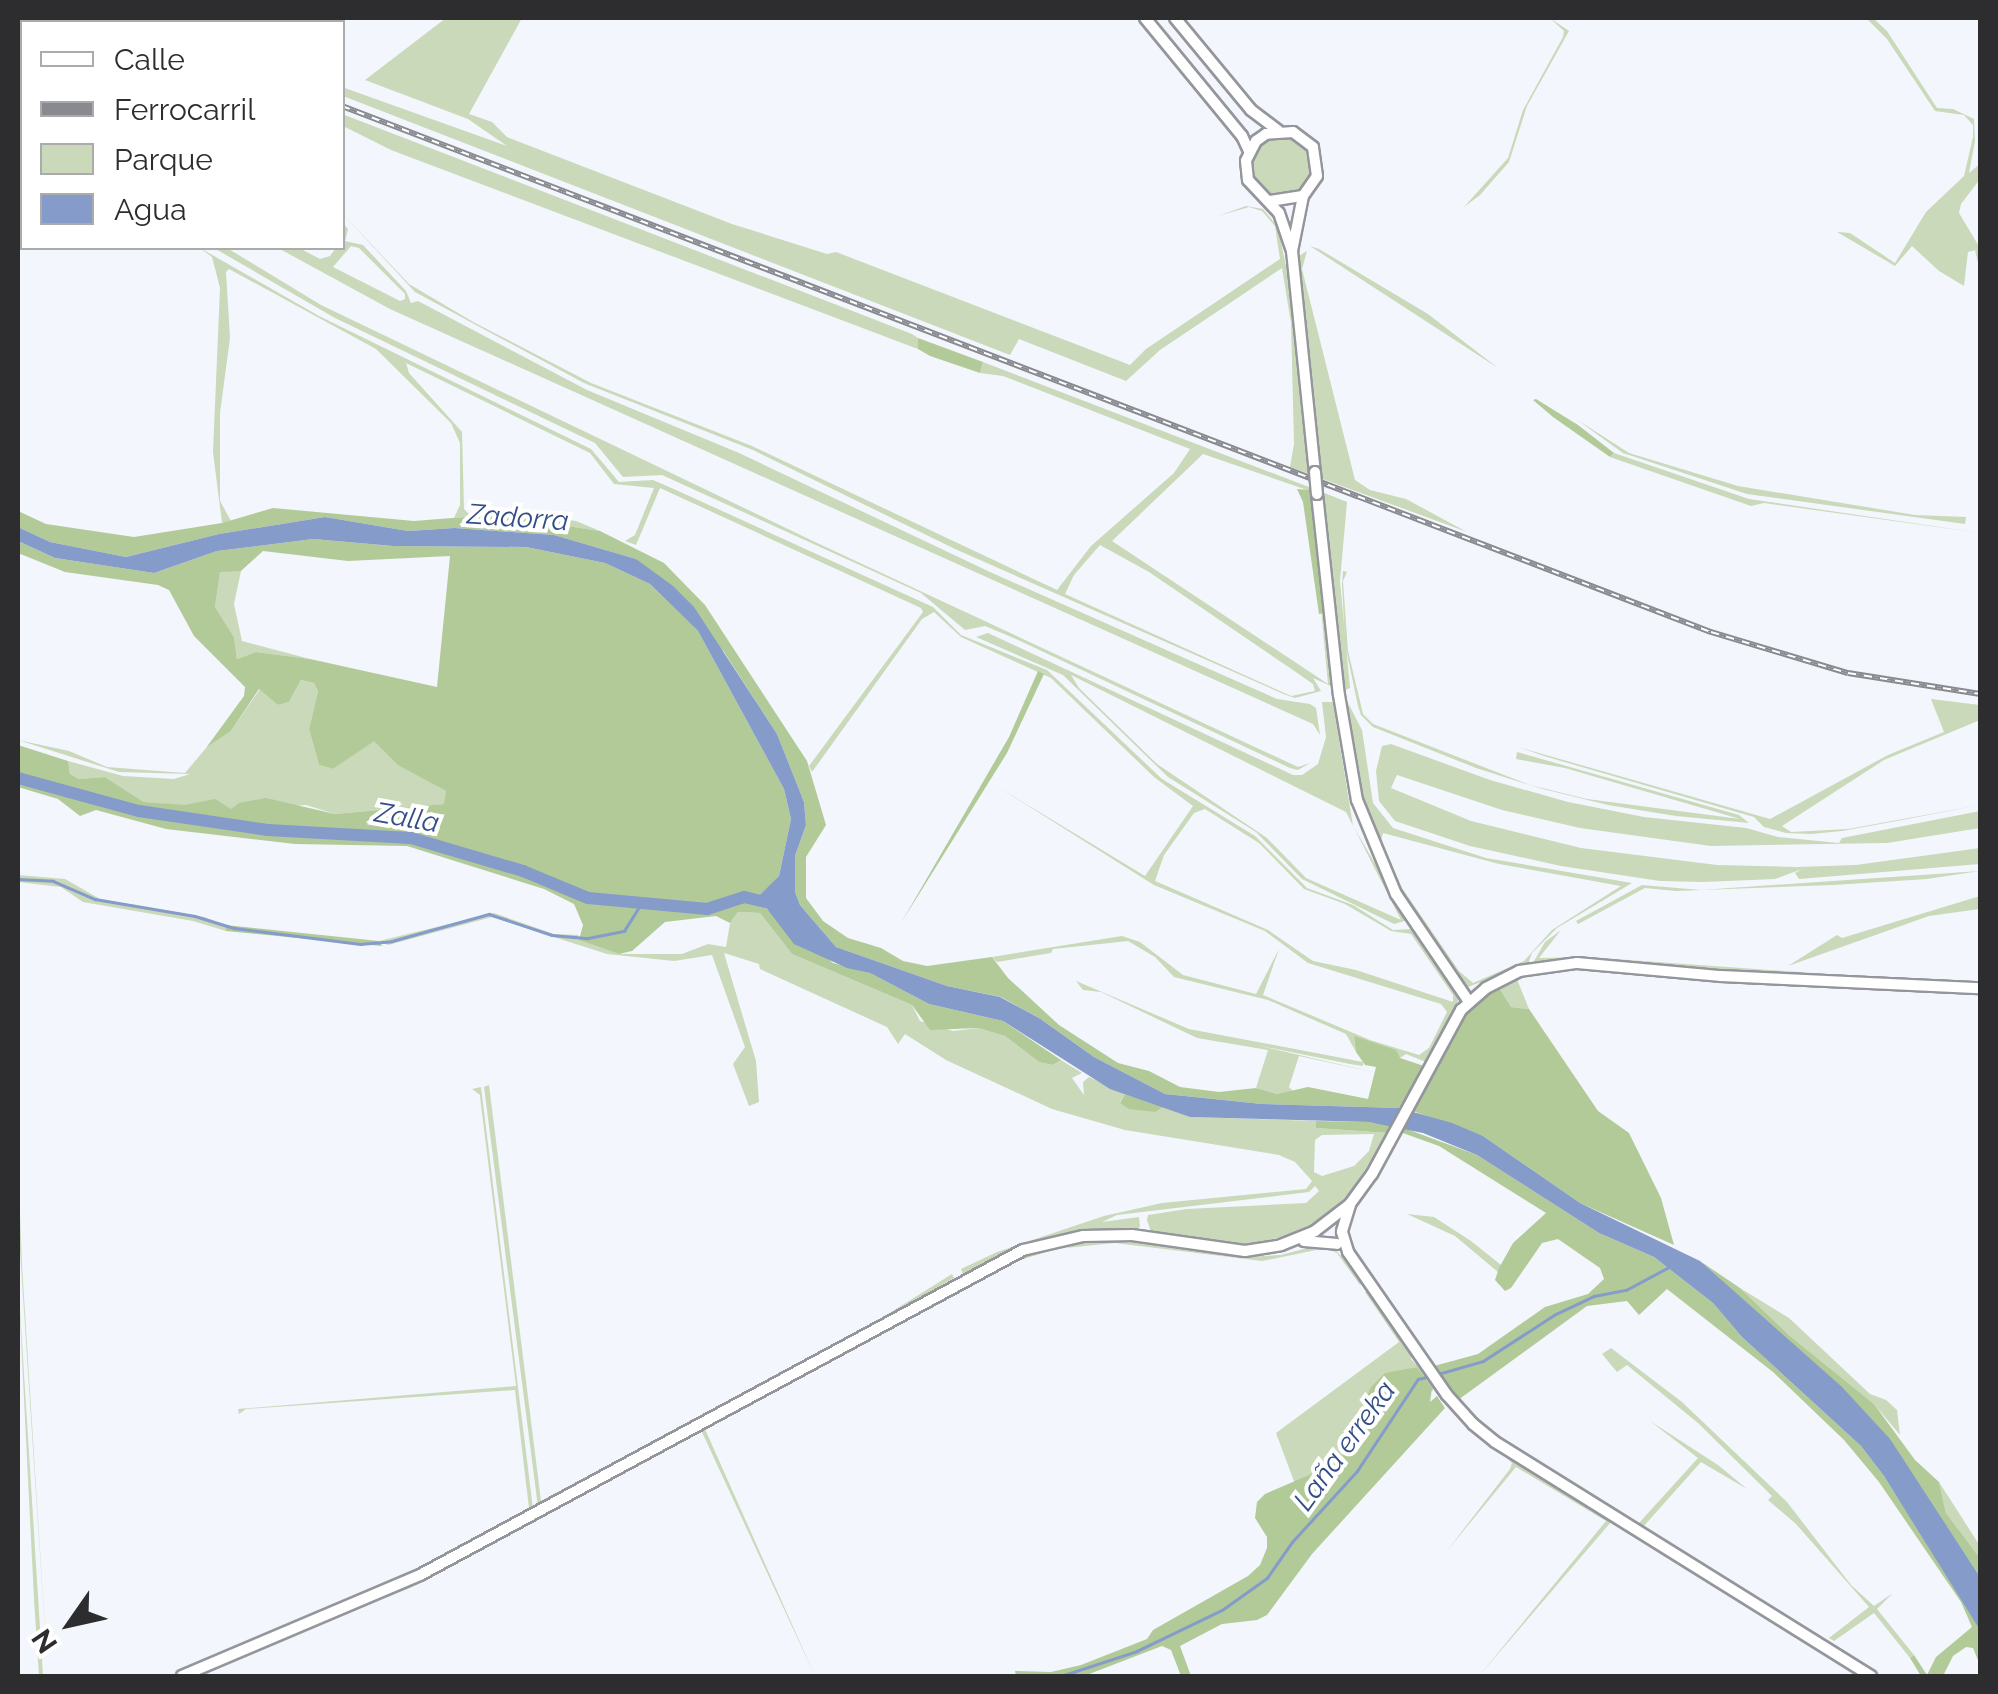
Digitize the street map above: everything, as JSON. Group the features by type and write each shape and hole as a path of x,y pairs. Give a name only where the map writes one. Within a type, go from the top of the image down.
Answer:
{"street":[{"path":"1145,18 1242,136 1249,152 1248,180 1270,200 1284,221 1292,251 1339,695 1356,800 1396,894 1469,1002"},
{"path":"1175,18 1250,110 1278,130 1301,135 1316,155 1317,176 1302,196 1295,216 1292,251"},
{"path":"1249,152 1256,141 1278,130"},
{"path":"1270,200 1302,196"},
{"path":"1293,1242 1329,1222 1350,1204 1378,1163 1444,1036 1469,1002 1519,971 1558,963 1980,988"},
{"path":"1340,1242 1350,1204"},
{"path":"1329,1222 1447,1395 1495,1442 1871,1676"},
{"path":"182,1676 420,1576 1023,1250 1083,1236 1132,1235 1245,1250 1293,1242 1340,1242"}],"green space":[{"path":"446,18 522,18 469,114 492,122 507,137 732,224 827,254 836,252 1130,365 1146,349 1280,259 1275,226 1262,211 1249,207 1218,216 1246,206 1263,209 1278,227 1292,296 1298,283 1299,256 1307,251 1302,269 1355,480 1370,490 1406,499 1467,532 1290,467 1294,444 1291,323 1282,268 1160,350 1126,381 1019,339 1010,355 345,97 345,88 507,146 468,119 365,80"},
{"path":"1550,18 1569,31 1527,106 1509,162 1464,207 1508,158 1523,110 1563,37 1564,31"},
{"path":"1866,18 1873,18 1887,31 1937,108 1953,109 1974,119 1975,141 1969,173 1980,164 1980,179 1961,204 1959,213 1980,248 1980,271 1975,250 1968,252 1964,286 1939,271 1912,246 1895,266 1837,232 1850,233 1895,263 1926,212 1964,176 1973,137 1973,125 1964,115 1935,111 1887,39"},
{"path":"345,115 912,334 918,338 918,349 391,150 345,127"},
{"path":"1282,137 1304,145 1312,167 1304,189 1282,197 1260,189 1252,167 1260,145"},
{"path":"345,216 409,284 475,323 591,383 752,446 1057,590 1091,546 1174,473 1190,449 1003,376 980,373 983,362 1314,489 1333,687 1313,678 1321,691 1295,698 1286,695 955,549 753,450 584,383 415,292","holes":["1203,454 1310,491 1328,684 1112,541","1100,545 1149,572 1313,684 1315,691 1291,696 1065,594 1074,575"]},
{"path":"345,241 363,245 406,291 411,303 418,301 587,390 739,453 990,572 1277,699 1310,704 1316,708 1320,735 1313,724 390,309 282,250 303,250 320,259 334,250 345,250","holes":["351,246 359,248 405,294 400,301 333,267"]},
{"path":"1310,246 1428,314 1498,368"},
{"path":"203,250 319,316 591,449 619,482 653,480 676,490 933,607 961,635 1047,670 1162,779 1255,836 1307,888 1353,905 1393,930 1413,929 1459,999 1426,1062 1406,1054 1400,1058 1354,1037 1356,1052 1346,1034 1268,1000 1174,977 1155,957 1128,941 1053,949 1051,953 997,962 992,957 1122,936 1140,942 1183,975 1256,994 1279,949 1263,995 1370,1040 1419,1055 1429,1048 1447,1012 1441,1004 1308,963 1265,931 1154,885 998,787 1145,876 1193,806 1154,777 1051,678 961,637 934,612 922,619 812,772 809,766 923,612 921,608 660,488 636,545 625,541 635,535 654,488 614,484 590,453 406,363 409,373 462,432 464,509 471,516 454,518 460,505 460,443 451,423 376,349 229,269 226,272 230,338 220,413 220,501 231,521 222,523 213,452 220,288 212,257","holes":["1205,809 1259,843 1304,889 1345,904 1391,931 1411,934 1453,995 1453,1002 1356,970 1313,961 1268,930 1155,881 1164,855 1194,813"]},
{"path":"217,250 230,250 321,305 815,542 1298,767 1310,763 1298,770 1290,768 1016,639 985,626 965,630 921,593 662,475 623,477 595,443 335,318"},
{"path":"918,338 983,362 980,373 930,356 918,349"},
{"path":"1533,400 1614,453 1610,457 1553,417"},
{"path":"1576,419 1629,453 1738,486 1915,515 1966,517 1965,524 1747,494 1623,453"},
{"path":"1614,453 1749,499 1980,533 1764,503 1751,506 1610,457"},
{"path":"1297,489 1310,490 1324,613 1319,614 1303,502"},
{"path":"1322,492 1347,502 1340,581 1350,688 1345,690"},
{"path":"273,508 414,521 491,515 528,520 600,531 664,563 705,605 807,761 826,825 806,857 806,898 823,921 848,938 881,948 903,961 927,966 992,957 1008,978 1059,1025 1118,1063 1149,1071 1180,1087 1219,1092 1256,1088 1277,1094 1308,1087 1368,1099 1376,1067 1365,1065 1356,1052 1354,1036 1396,1050 1400,1058 1424,1066 1399,1108 1262,1104 1165,1094 1094,1057 1001,997 947,986 836,947 800,905 795,892 795,856 806,825 804,802 777,734 724,652 636,559 554,535 454,528 408,531 325,517 219,534 126,557 50,542 18,527 18,511 46,524 134,537 222,523"},
{"path":"531,514 576,521 600,531 491,515"},
{"path":"313,539 393,546 526,547 605,563 650,584 698,631 784,789 791,819 779,876 765,892 762,905 833,963 870,973 929,1004 1003,1021 1061,1060 1052,1065 1039,1062 1005,1036 978,1028 930,1030 912,1005 792,954 760,913 738,912 730,923 716,916 665,922 632,951 619,954 579,940 583,925 574,904 544,889 407,846 295,844 166,829 96,810 80,816 58,799 18,787 18,745 68,761 70,774 79,779 105,777 144,802 185,805 215,799 231,809 239,803 266,798 335,814 444,804 446,791 398,765 374,741 333,769 319,765 309,729 318,692 314,683 301,680 289,702 278,705 259,689 231,731 206,748 244,696 245,687 194,636 169,590 158,585 65,572 18,553 18,541 55,558 154,573 217,551","holes":["263,551 348,561 450,556 437,687 310,659 256,652 237,659 234,637 215,607 220,572 241,571"]},
{"path":"220,571 241,571 234,604 242,641 310,659 256,652 237,659 234,637 215,607"},
{"path":"1343,571 1347,572 1343,581 1348,651 1363,714 1373,724 1530,785 1587,799 1740,819 1565,768 1516,759 1517,752 1739,815 1749,823 1608,805 1543,789 1523,783 1476,768 1373,727 1361,715 1345,644 1342,584"},
{"path":"988,633 1293,775 1302,775 1318,764 1326,737 1322,702 1333,702 1353,826 1346,812 1071,675 1079,688 1157,764 1267,838 1306,878 1401,920 1354,828 1408,920 1394,924 1302,879 1256,832 1168,777 1063,675 976,637"},
{"path":"1038,671 1044,674 1007,753 901,923 1009,737"},
{"path":"301,680 314,683 318,693 309,729 319,765 333,769 374,740 398,764 446,791 445,804 335,814 306,805 232,810 144,802 105,777 79,779 70,774 68,761 123,776 174,779 190,774 119,772 18,740 69,751 107,767 185,773 206,748 231,731 260,689 278,705 289,702"},
{"path":"1931,699 1980,705 1980,720 1884,760 1782,826 1791,832 1848,829 1980,805 1842,831 1786,833 1764,827 1754,817 1518,747 1770,819 1888,755 1944,732"},
{"path":"1348,703 1362,730 1373,803 1393,828 1486,858 1632,883 1557,928 1532,953 1528,964 1468,987 1421,923 1385,859 1359,785 1344,707","holes":["1383,833 1499,864 1621,886 1552,930 1524,961 1473,983 1459,971 1402,888 1381,840"]},
{"path":"1391,744 1490,780 1568,802 1644,817 1746,828 1778,837 1839,843 1842,838 1980,811 1980,828 1887,843 1711,846 1580,828 1502,810 1397,775 1391,788 1471,821 1581,848 1717,865 1797,867 1856,865 1980,848 1980,864 1799,879 1795,873 1802,869 1775,879 1703,882 1660,881 1561,866 1470,846 1395,821 1379,801 1376,771 1382,746"},
{"path":"1980,871 1833,885 1676,891 1645,888 1578,924 1576,921 1642,885 1701,890"},
{"path":"18,875 65,879 100,899 204,917 226,925 226,931 193,921 83,902 61,887 18,882"},
{"path":"1980,896 1980,909 1929,916 1788,966 1837,935 1842,938"},
{"path":"738,912 760,913 792,954 912,1005 920,1021 953,1031 978,1028 1005,1036 1039,1062 1051,1065 1061,1060 1082,1073 1072,1078 1084,1095 1083,1082 1089,1077 1125,1094 1120,1102 1156,1112 1163,1107 1190,1117 1316,1121 1316,1128 1388,1133 1351,1192 1321,1220 1292,1234 1258,1243 1223,1243 1151,1232 1147,1220 1148,1215 1187,1209 1306,1203 1319,1191 1315,1186 1309,1192 1117,1215 1102,1222 1139,1217 1140,1226 1137,1230 1062,1234 1018,1248 963,1274 961,1269 997,1252 1104,1216 1162,1203 1306,1189 1312,1181 1295,1162 1279,1155 1125,1130 1052,1109 946,1060 905,1034 898,1044 887,1027 760,969 759,964 724,953 756,1061 759,1102 749,1106 733,1064 745,1047 712,955 674,961 607,954 492,917 388,945 379,941 494,913 554,934 578,935 580,940 619,954 682,954 708,944 726,947 730,923","holes":["1374,1134 1369,1151 1354,1166 1322,1176 1314,1172 1315,1140 1322,1135"]},
{"path":"226,925 379,941 382,946 226,931"},
{"path":"1561,930 1539,958 1587,957 1980,985 1683,970 1592,960 1533,963 1545,942"},
{"path":"1516,977 1529,1009 1511,1007 1498,986"},
{"path":"1076,981 1189,1029 1363,1062 1363,1066 1350,1064 1256,1045 1377,1073 1299,1056 1289,1087 1293,1091 1277,1094 1256,1088 1268,1050 1197,1038 1101,992 1083,990"},
{"path":"1498,986 1511,1007 1529,1009 1598,1111 1629,1133 1661,1198 1674,1245 1580,1203 1483,1136 1410,1110 1463,1015"},
{"path":"489,1085 541,1501 872,1324 952,1274 954,1278 866,1329 538,1507 484,1087"},
{"path":"481,1087 533,1509 430,1567 351,1603 167,1676 403,1578 529,1508 515,1390 246,1409 239,1414 238,1409 516,1386 480,1095 472,1089"},
{"path":"1125,1094 1163,1107 1156,1112 1129,1109 1120,1103"},
{"path":"1316,1121 1392,1125 1388,1133 1316,1128"},
{"path":"1401,1127 1477,1155 1599,1233 1654,1257 1713,1303 1742,1337 1861,1446 1884,1476 1975,1619 1980,1630 1980,1665 1973,1648 1966,1647 1953,1656 1943,1676 1921,1676 1910,1658 1914,1655 1927,1675 1936,1657 1972,1627 1961,1602 1879,1482 1844,1440 1773,1372 1667,1289 1639,1315 1627,1301 1587,1306 1458,1400 1434,1366 1478,1354 1545,1307 1588,1294 1604,1279 1600,1268 1558,1239 1542,1243 1505,1291 1495,1280 1499,1268 1513,1243 1546,1213 1439,1146 1400,1132"},
{"path":"18,1162 22,1265 48,1676 18,1220"},
{"path":"1407,1214 1434,1217 1501,1265 1498,1272 1455,1236"},
{"path":"1131,1240 1244,1257 1281,1255 1319,1245 1333,1247 1363,1281 1360,1285 1337,1253 1326,1248 1262,1261 1115,1243 1066,1248 1087,1241"},
{"path":"1058,1248 1018,1261 930,1305 705,1429 815,1676 701,1430 412,1587 189,1676 412,1583 935,1299 1012,1261"},
{"path":"1700,1261 1740,1288 1790,1336 1874,1404 1915,1460 1939,1482 1946,1513 1980,1558 1980,1577 1889,1439"},
{"path":"18,1278 43,1676 39,1676 34,1599"},
{"path":"1740,1288 1789,1318 1870,1394 1897,1410 1900,1435 1874,1404 1790,1336"},
{"path":"1369,1289 1412,1351 1411,1359 1435,1385 1432,1392 1417,1367 1404,1370 1364,1403 1365,1418 1352,1444 1335,1464 1295,1484 1276,1433 1399,1342 1365,1292"},
{"path":"1611,1348 1682,1402 1787,1502 1851,1585 1874,1606 1893,1593 1877,1609 1914,1655 1910,1658 1874,1613 1834,1641 1829,1638 1869,1607 1796,1524 1768,1500 1772,1496 1698,1423 1627,1365 1617,1372 1602,1354"},
{"path":"1417,1367 1432,1388 1430,1402 1437,1396 1445,1408 1312,1554 1267,1615 1222,1624 1180,1646 1191,1676 1181,1676 1171,1650 1162,1646 1084,1676 1016,1676 1015,1671 1051,1672 1081,1665 1147,1639 1153,1630 1248,1576 1260,1565 1267,1548 1267,1537 1255,1518 1257,1502 1265,1494 1335,1464 1352,1444 1365,1418 1364,1403 1371,1387 1385,1373"},
{"path":"1650,1421 1718,1465 1747,1489 1701,1462 1643,1527 1639,1523 1698,1458"},
{"path":"1497,1448 1611,1522 1479,1676 1606,1521 1516,1467 1446,1552 1510,1469 1512,1463"},
{"path":"1939,1482 1980,1546 1980,1558 1946,1513"}],"water":[{"path":"325,517 408,531 454,528 554,535 636,559 673,586 694,607 777,734 804,802 806,825 795,856 795,892 800,905 836,947 947,986 1000,997 1039,1018 1094,1057 1165,1094 1262,1104 1399,1108 1452,1123 1483,1136 1580,1203 1700,1261 1842,1387 1890,1439 1980,1577 1980,1630 1884,1476 1861,1446 1742,1337 1713,1303 1654,1257 1599,1233 1477,1155 1423,1133 1369,1122 1190,1117 1110,1089 1003,1021 929,1004 870,973 847,968 794,944 758,897 779,876 791,819 784,789 698,631 650,584 605,563 526,547 393,546 313,539 217,551 154,573 55,558 18,541 18,527 50,542 126,557 219,534"}],"waterway":[{"name":"Zalla","path":"18,778 139,811 268,830 411,838 523,871 588,898 707,909 744,897 775,904"},
{"path":"18,879 53,881 95,899 195,916 234,928 360,944 392,941 489,914 552,935 588,938 624,931 639,907"},
{"name":"Laña erreka","path":"1438,1374 1483,1361 1554,1315 1594,1296 1626,1290 1669,1267"},
{"name":"Laña erreka","path":"1061,1676 1137,1651 1222,1610 1267,1578 1292,1542 1357,1471 1418,1379 1431,1376"}],"railway":[{"path":"125,18 130,20"},
{"path":"345,107 1711,632 1848,673 1980,694"}],"water label":[{"name":"Zadorra","path":"518,518"}]}
